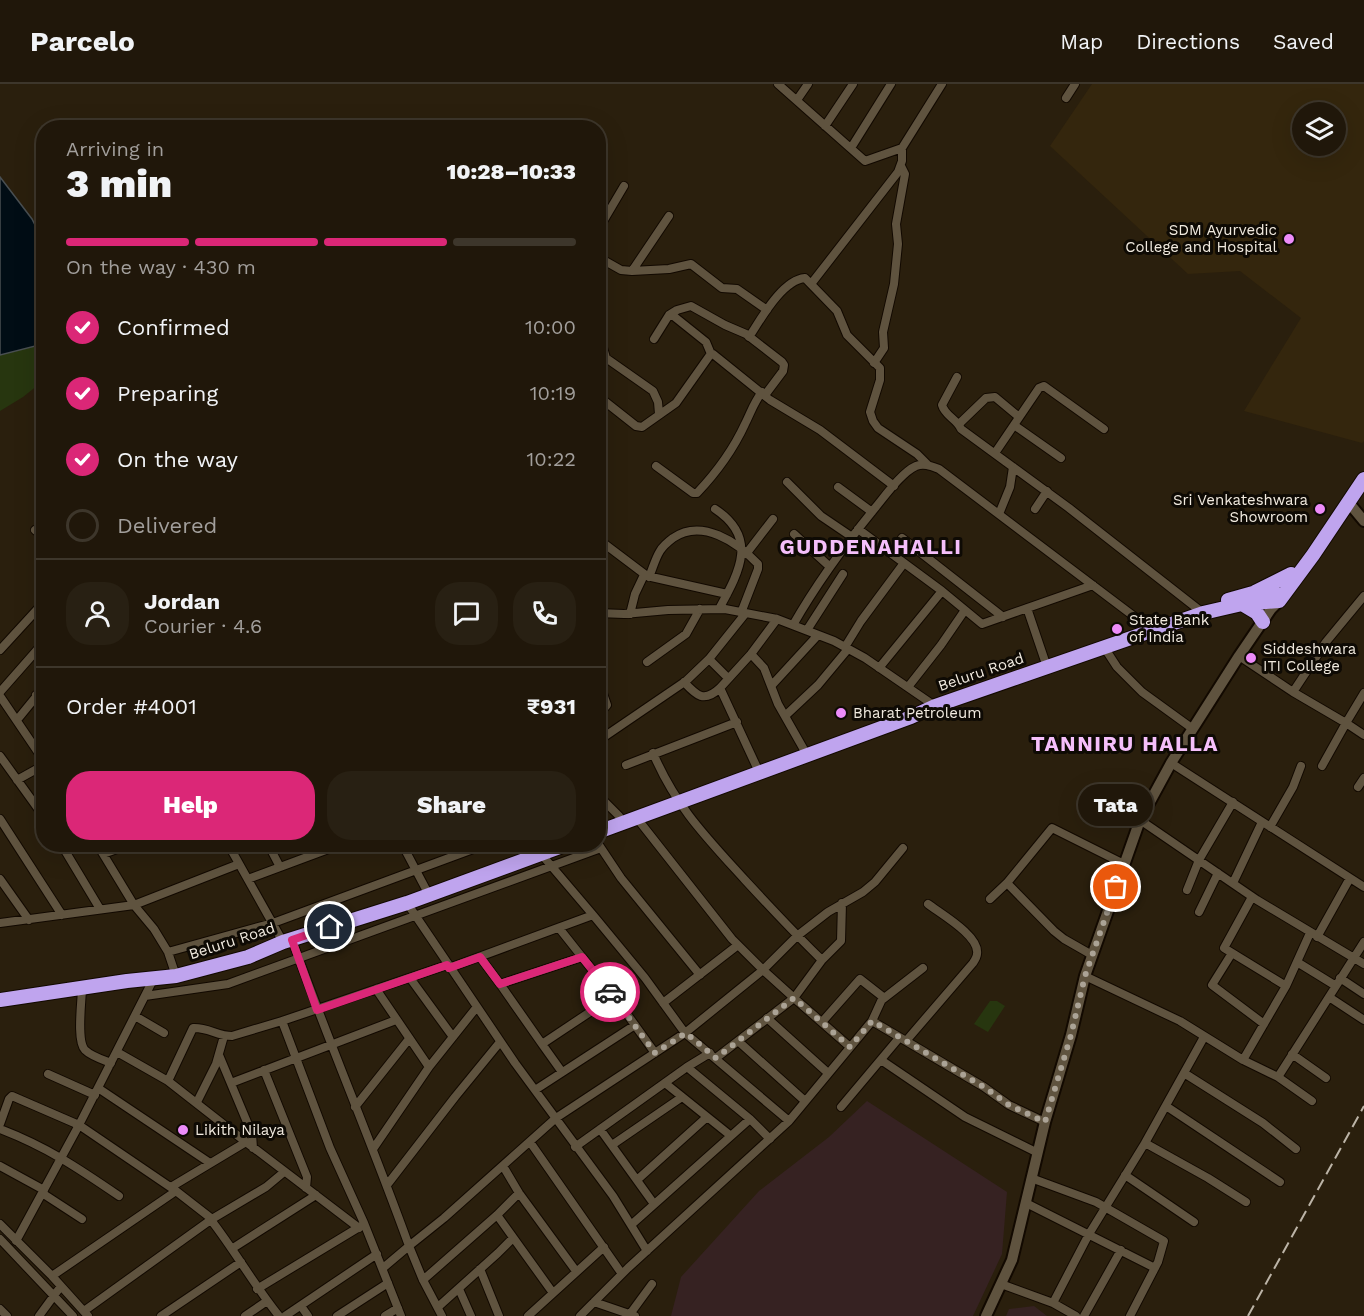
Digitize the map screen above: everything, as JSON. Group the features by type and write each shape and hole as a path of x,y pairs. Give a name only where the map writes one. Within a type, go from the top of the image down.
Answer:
{"highway":[{"path":"1276,600 1291,574 1364,469"},
{"path":"1276,600 1349,503 1364,479"},
{"path":"1253,593 1291,574"},
{"name":"Beluru Road","path":"1205,612 1213,606 1253,593 1276,600"},
{"name":"Beluru Road","path":"606,829 911,717 935,706 1152,630 1205,612 1276,600"},
{"path":"1242,604 1257,613 1263,622"},
{"name":"Beluru Road","path":"0,1000 176,976 248,957 288,941 429,896 549,852"}],"street":[{"path":"778,84 865,161 902,148"},
{"path":"797,100 808,84"},
{"path":"825,126 853,84"},
{"path":"850,148 891,84"},
{"path":"874,363 884,348 884,333 894,284 898,244 897,215 905,174 901,166 902,148 942,84"},
{"path":"1066,98 1075,84"},
{"path":"811,284 901,166"},
{"path":"606,216 624,186"},
{"path":"632,271 669,216"},
{"path":"606,262 621,270 632,271 669,269 691,264 722,288 737,289 767,310"},
{"path":"749,337 776,298 796,280 805,278 837,311 847,335 880,368 881,373 870,412 878,428 917,454 928,465 939,469 1152,630"},
{"path":"654,339 671,314 692,306 749,337 784,365 783,371 752,405 746,423 730,452 715,474 697,493 693,493 656,466"},
{"path":"671,314 706,342 711,354"},
{"path":"711,354 716,354 764,393 820,430 894,486"},
{"path":"606,402 639,428 676,402 711,354"},
{"path":"606,358 652,391 658,402 659,414"},
{"path":"957,377 942,405 944,411 959,424 961,429 1047,491 1205,612"},
{"path":"994,453 1039,388 1044,386 1104,429"},
{"path":"959,424 986,398 992,396 1019,417"},
{"path":"1014,425 1061,458"},
{"path":"793,625 829,566 872,512 914,467 928,465"},
{"path":"999,514 1010,487 1013,467"},
{"path":"787,482 820,516 852,537"},
{"path":"838,487 872,512"},
{"path":"1035,509 1047,491"},
{"path":"1349,503 1364,521"},
{"path":"715,509 730,521 741,539 744,552"},
{"path":"719,609 737,576 744,552 773,519"},
{"path":"858,529 942,591 982,624 1093,585"},
{"path":"606,736 684,682 709,659 743,613 759,566 732,542 704,530 681,533 660,549 635,594 630,614"},
{"path":"794,534 829,566"},
{"path":"902,538 1003,617"},
{"path":"606,545 647,576 727,594"},
{"path":"785,716 818,685 847,648 861,621 904,563"},
{"path":"807,630 843,574"},
{"path":"879,668 942,591"},
{"path":"1293,692 1326,642 1364,596"},
{"path":"986,1316 1012,1260 1045,1122 1071,1035 1085,976 1140,820 1171,763 1276,600"},
{"path":"1027,608 1047,667"},
{"path":"647,662 686,634 700,609"},
{"path":"606,613 719,609 777,620 818,634 847,648 935,706"},
{"path":"908,687 965,610"},
{"path":"0,650 36,611"},
{"path":"684,682 693,692 704,697 711,696 751,654 777,620"},
{"path":"772,685 818,634"},
{"path":"1104,647 1117,668 1142,692 1193,729"},
{"path":"0,692 36,651"},
{"path":"751,654 764,668 778,704 807,754"},
{"path":"1239,656 1364,735"},
{"path":"709,659 728,678"},
{"path":"720,688 759,772"},
{"path":"1322,766 1364,693"},
{"path":"16,720 36,695"},
{"path":"0,696 36,751"},
{"path":"626,765 737,722"},
{"path":"653,753 678,802 701,832 822,960"},
{"path":"0,756 36,807"},
{"path":"1171,763 1364,887"},
{"path":"1270,827 1293,787 1301,766"},
{"path":"17,780 36,768"},
{"path":"1358,787 1364,778"},
{"path":"1187,890 1198,860 1233,802"},
{"path":"606,803 619,816 622,823"},
{"path":"636,817 738,945 850,1047"},
{"path":"0,819 62,915"},
{"path":"1140,820 1252,897 1364,964"},
{"path":"1233,883 1262,822"},
{"path":"990,899 1007,883 1052,828 1124,864"},
{"path":"382,1268 556,1118 686,1033 763,970 797,936 875,882 903,848"},
{"path":"66,852 100,909"},
{"path":"109,852 103,854 168,952 176,976"},
{"path":"232,852 273,923 299,959 330,1045 423,1280 442,1316"},
{"path":"272,852 280,867"},
{"path":"248,879 320,852"},
{"path":"406,852 429,896"},
{"path":"168,952 273,923 466,852"},
{"path":"145,996 228,984 585,852"},
{"path":"604,852 621,878 700,975"},
{"path":"542,855 686,1033 789,1121"},
{"path":"0,923 135,905 239,864"},
{"path":"1199,912 1218,873"},
{"path":"1243,1060 1286,986 1297,962 1350,878"},
{"path":"0,879 29,920"},
{"path":"1007,883 1054,931 1092,955"},
{"path":"1252,897 1224,948 1286,986"},
{"path":"407,903 476,1008 575,1147 613,1196 647,1251"},
{"path":"575,1147 687,1067 738,1041 794,998 822,960 841,941 842,903"},
{"path":"841,1107 881,1060 974,963 977,954 976,945 971,937 928,904"},
{"path":"168,1081 193,1028 232,1036 480,957 592,915"},
{"path":"559,928 614,996 655,1053"},
{"path":"1278,1077 1364,942"},
{"path":"663,1003 738,945"},
{"path":"1232,953 1212,985 1264,1024"},
{"path":"480,957 562,1072"},
{"path":"500,984 582,957"},
{"path":"1297,962 1364,994"},
{"path":"580,1316 622,1274 789,1121 872,1021 883,999 923,968"},
{"path":"1085,976 1180,1021 1243,1060 1278,1077 1312,1101"},
{"path":"16,1241 79,1125 154,978"},
{"path":"410,978 453,1037"},
{"path":"822,1022 860,979 883,999"},
{"path":"82,988 80,1028 82,1046 86,1051 111,1063"},
{"path":"376,989 429,1067"},
{"path":"542,1044 614,996"},
{"path":"1329,996 1364,1020"},
{"path":"372,1149 429,1067 476,1008"},
{"path":"135,1016 164,1033"},
{"path":"767,1018 828,1073"},
{"path":"231,1083 396,1020"},
{"path":"282,1021 361,1226 377,1254 402,1316"},
{"path":"872,1021 984,1087 1009,1105 1045,1122"},
{"path":"535,1090 635,1025"},
{"path":"197,1102 219,1055 224,1036"},
{"path":"1053,1303 1104,1207 1145,1143 1204,1037"},
{"path":"355,1107 409,1039"},
{"path":"738,1041 806,1101"},
{"path":"387,1185 500,1042"},
{"path":"117,1052 168,1081 284,1172 361,1226"},
{"path":"1292,1054 1326,1078"},
{"path":"219,1055 252,1134 253,1148"},
{"path":"881,1060 965,1117 1038,1152"},
{"path":"687,1067 750,1119 770,1139"},
{"path":"264,1070 307,1177 306,1188"},
{"path":"1184,1073 1263,1123 1296,1149"},
{"path":"48,1074 96,1091 210,1163"},
{"path":"665,1083 731,1136"},
{"path":"0,1124 9,1099 14,1096 79,1125 173,1189 212,1220 279,1316"},
{"path":"612,1145 682,1097"},
{"path":"1166,1106 1280,1182"},
{"path":"637,1180 707,1117"},
{"path":"631,1225 750,1119"},
{"path":"0,1129 62,1157 119,1196"},
{"path":"600,1129 654,1204"},
{"path":"52,1276 210,1163 246,1142"},
{"path":"530,1142 622,1274"},
{"path":"1145,1143 1246,1202"},
{"path":"0,1166 43,1191 82,1219"},
{"path":"503,1166 519,1193 576,1271"},
{"path":"0,1224 86,1314 212,1220 266,1187 284,1172"},
{"path":"1125,1175 1194,1222"},
{"path":"1031,1178 1096,1202 1164,1241 1155,1268 1130,1316"},
{"path":"423,1280 519,1193"},
{"path":"233,1248 316,1195"},
{"path":"1026,1203 1155,1268"},
{"path":"497,1215 553,1293"},
{"path":"258,1289 361,1226"},
{"path":"438,1307 513,1238"},
{"path":"0,1239 73,1316"},
{"path":"528,1316 604,1247"},
{"path":"1084,1316 1121,1250"},
{"path":"285,1316 377,1254"},
{"path":"161,1316 241,1262"},
{"path":"480,1269 499,1316"},
{"path":"341,1315 388,1283"},
{"path":"594,1302 632,1315 652,1284"},
{"path":"1000,1284 1053,1303 1076,1316"},
{"path":"39,1316 61,1286"},
{"path":"459,1288 471,1316"},
{"path":"245,1316 267,1301"},
{"path":"301,1306 308,1316"},
{"path":"385,1316 398,1308"},
{"path":"0,1309 7,1316"}],"shaded area":[{"path":"1092,84 1364,84 1364,441 1362,443 1244,411 1301,318 1240,271 1188,274 1050,146"},
{"path":"0,177 36,227 36,347 0,355"},
{"path":"867,1101 1007,1192 1002,1254 973,1316 671,1316 681,1277 759,1191 829,1137"},
{"path":"1034,1306 1047,1316 1006,1316 1009,1309"}],"green space":[{"path":"36,347 36,387 0,411 0,355"},
{"path":"990,1001 997,1001 1005,1006 988,1032 974,1024"}],"railway":[{"path":"1248,1316 1364,1106"}],"way so far":[{"path":"610,992 655,1053 686,1033 716,1058 794,998 850,1047 872,1021 984,1087 1009,1105 1045,1122 1071,1035 1085,976 1116,887"}],"place":[{"name":"SDM Ayurvedic College and Hospital","path":"1289,239"},
{"name":"Sri Venkateshwara Showroom","path":"1320,509"},
{"name":"State Bank of India","path":"1117,629"},
{"name":"Siddeshwara ITI College","path":"1251,658"},
{"name":"Bharat Petroleum","path":"841,713"},
{"name":"Tata","path":"1116,887"},
{"name":"Likith Nilaya","path":"183,1130"}],"district":[{"name":"GUDDENAHALLI","path":"871,547"},
{"name":"TANNIRU HALLA","path":"1125,744"}],"route":[{"path":"330,927 292,940 317,1010 447,965 449,968 480,957 500,984 582,957 610,992"}]}
